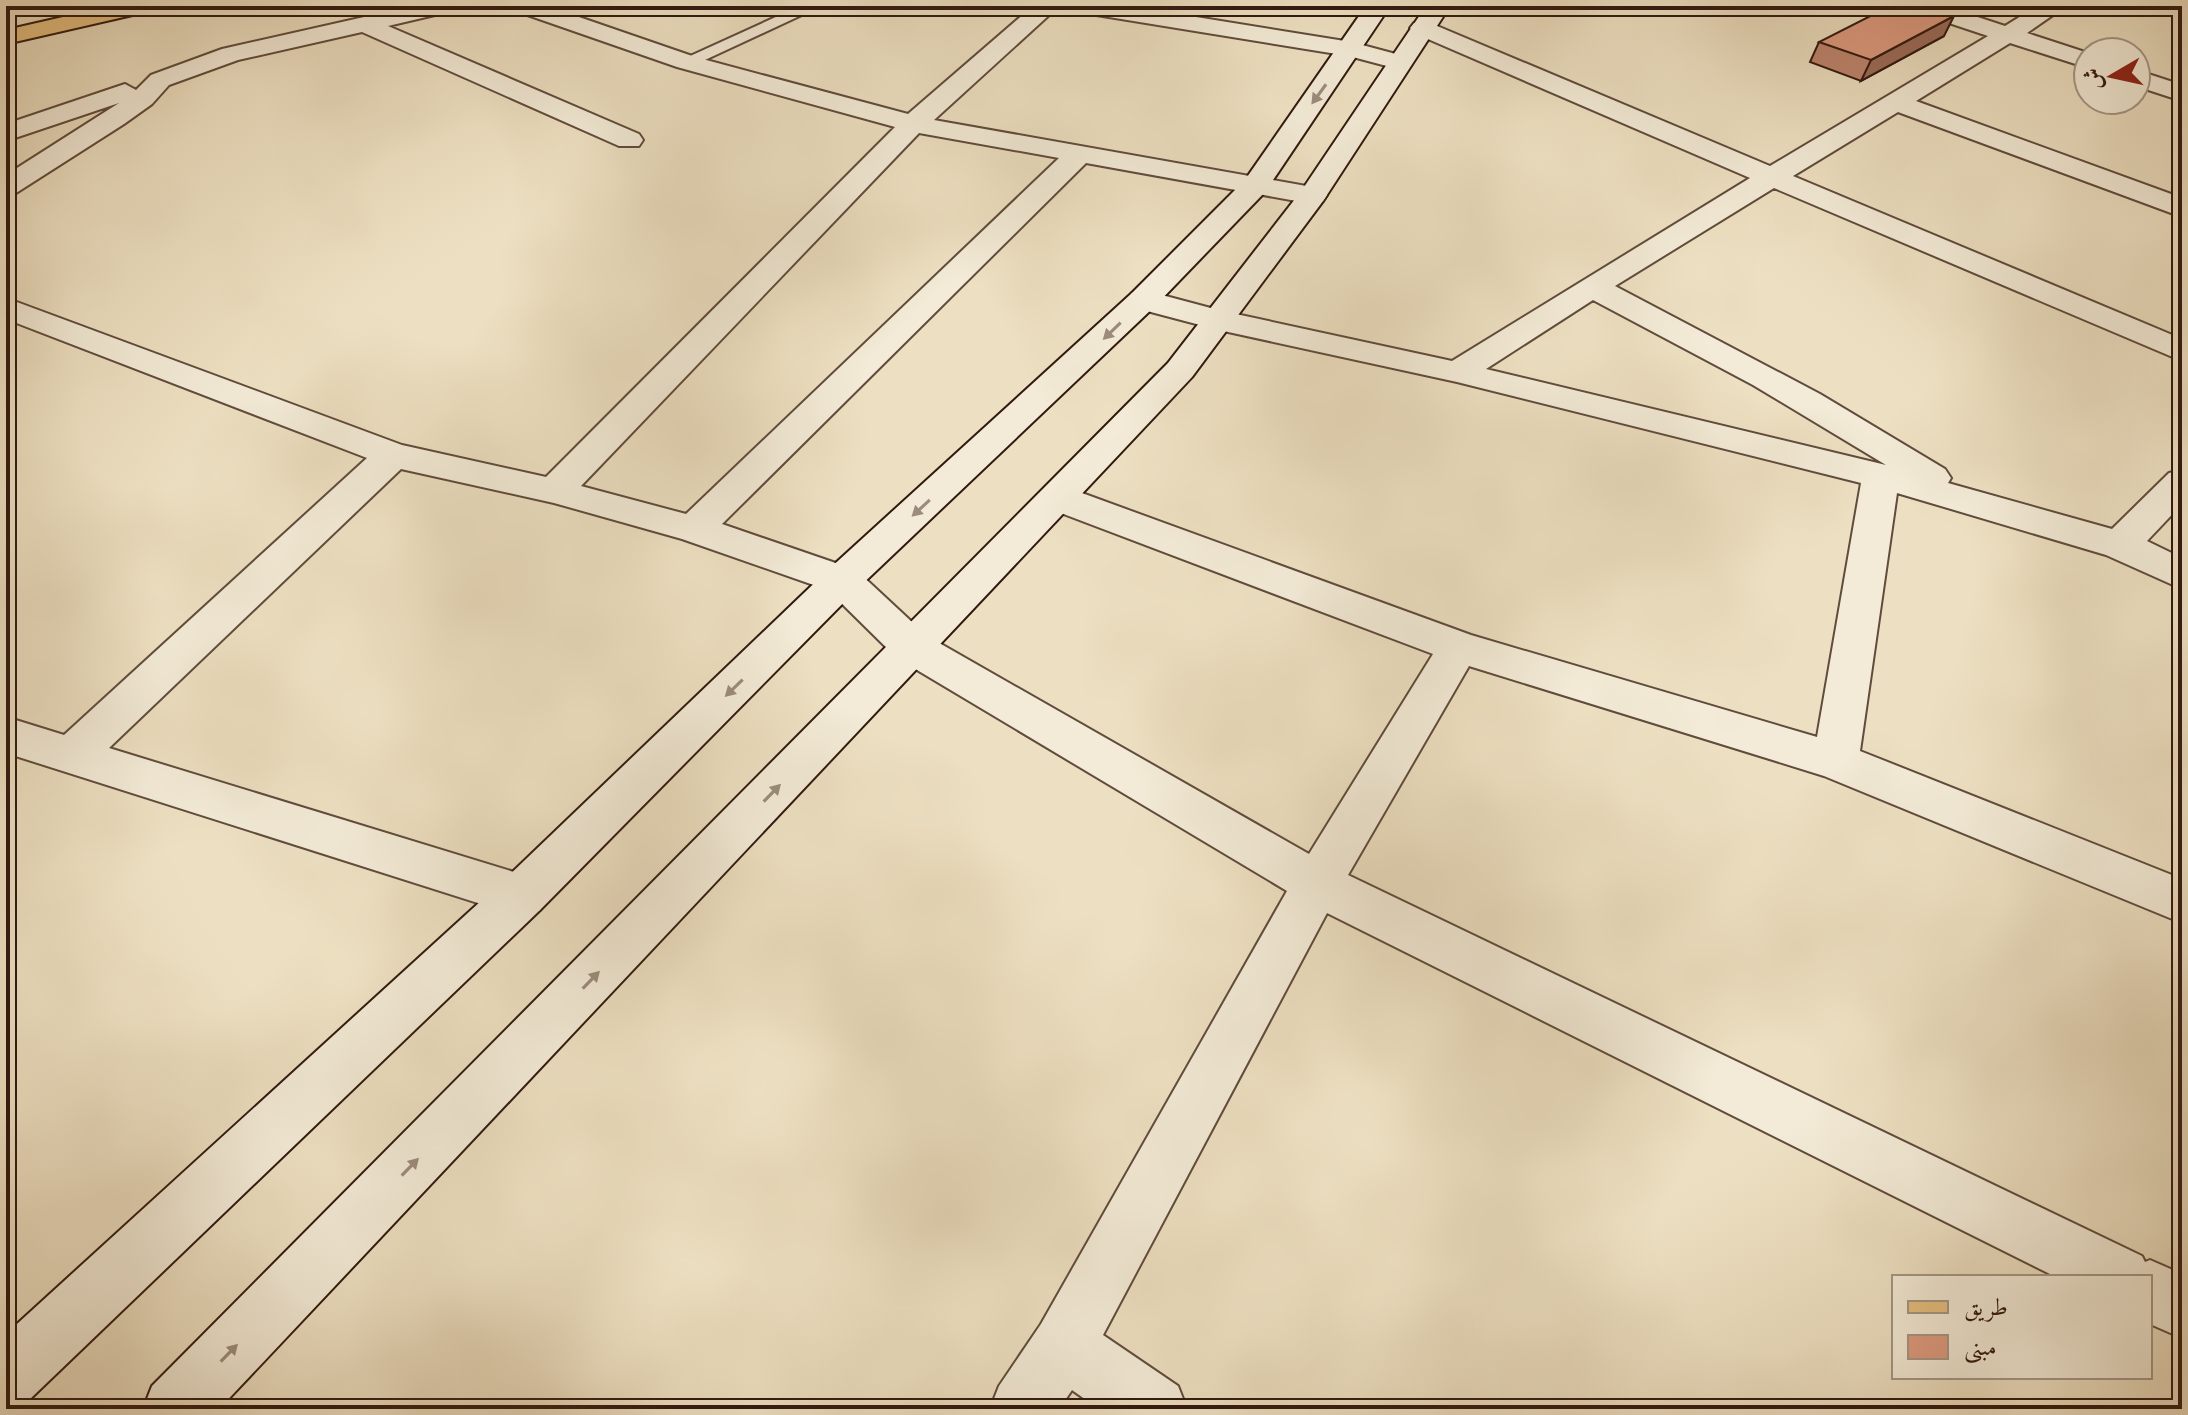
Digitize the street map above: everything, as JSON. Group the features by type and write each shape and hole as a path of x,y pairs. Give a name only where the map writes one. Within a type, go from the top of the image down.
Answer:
{"main road":[{"path":"6,20 64,6"},
{"path":"6,37 106,10 142,6"}],"street":[{"path":"6,133 231,54 444,6"},
{"path":"524,6 686,62 913,124 1313,195"},
{"path":"554,491 913,124 1047,6"},
{"path":"1084,6 1351,49 1419,32 1775,175 2182,351"},
{"path":"6,1377 522,895 842,580 1143,300 1255,186 1378,6"},
{"path":"1921,6 2072,56"},
{"path":"1457,372 2054,6"},
{"path":"364,24 629,140"},
{"path":"175,1409 1180,370 1313,195 1419,32"},
{"path":"6,187 115,118 143,98 160,80"},
{"path":"2152,83 2182,93"},
{"path":"1898,103 2182,208"},
{"path":"694,529 1078,155"},
{"path":"1592,287 1870,437 1968,501"},
{"path":"1143,300 1219,320 1457,372 1881,476 2120,545 2182,575"},
{"path":"6,308 393,455 554,491 694,529 842,580 912,647 1317,884 2117,1275"},
{"path":"72,755 393,455"},
{"path":"1836,761 1881,476"},
{"path":"2120,545 2182,482"},
{"path":"1058,498 1459,647 1836,761 2182,901"},
{"path":"1022,1409 1063,1346 1317,884 1459,647"},
{"path":"6,735 522,895"},
{"path":"2152,1292 2182,1307"},
{"path":"1063,1346 1155,1409"}],"lane":[{"path":"686,62 813,6"}],"building":[{"path":"1890,6 1926,6 1954,16 1871,60 1819,42"}]}
